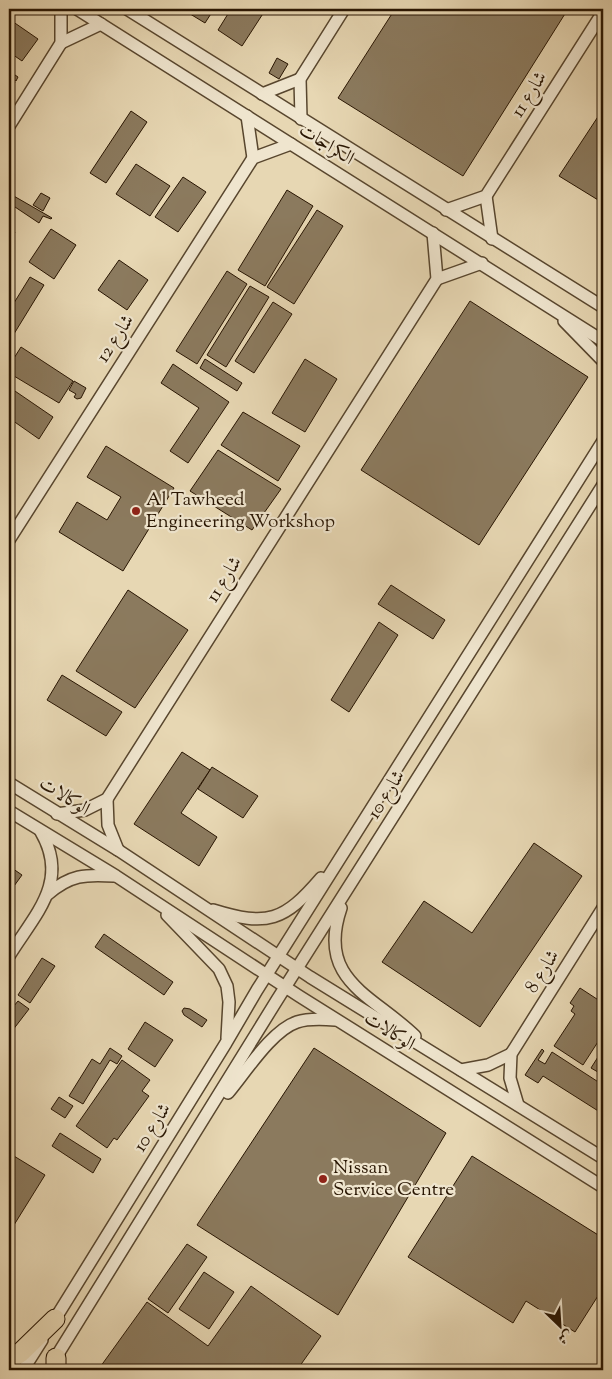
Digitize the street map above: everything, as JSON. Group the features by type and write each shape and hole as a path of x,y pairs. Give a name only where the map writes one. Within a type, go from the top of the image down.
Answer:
{"main road":[{"path":"9,1360 21,1352 55,1319"}],"street":[{"path":"60,9 61,43"},
{"name":"الكراجات","path":"77,9 603,341"},
{"name":"الكراجات","path":"127,9 603,307"},
{"path":"301,119 300,79 344,9"},
{"name":"شارع 11","path":"486,196 603,12"},
{"path":"9,126 61,43 101,24"},
{"path":"262,94 300,79"},
{"path":"247,116 253,158 291,144"},
{"name":"شارع 12","path":"9,540 253,158"},
{"path":"446,210 486,196 492,239"},
{"path":"434,233 437,279 482,263"},
{"name":"شارع 11","path":"107,799 437,279"},
{"name":"الكراجات","path":"556,312 603,361"},
{"name":"شارع 10","path":"23,1370 343,852 603,441"},
{"name":"شارع 10","path":"53,1366 286,987 600,494 603,485"},
{"name":"الوكالات","path":"9,783 118,850 278,957 603,1158"},
{"path":"57,814 85,810 107,799 108,825 118,850"},
{"name":"الوكالات","path":"9,811 116,876 286,987 603,1187"},
{"path":"9,956 46,895 53,879 53,862 41,831"},
{"name":"شارع 10","path":"199,905 239,918 256,920 286,912 299,903 343,852"},
{"path":"46,895 62,882 76,877 116,876"},
{"name":"الوكالات","path":"346,892 335,930 338,965 354,987 402,1023 430,1050"},
{"name":"الوكالات","path":"158,904 188,940 219,969 227,986 228,994 226,1043"},
{"name":"شارع 8","path":"518,1106 510,1078 512,1054 603,908"},
{"name":"شارع 10","path":"209,1112 276,1036 287,1027 309,1019 338,1020"},
{"path":"461,1070 488,1065 512,1054"}],"building":[{"path":"182,9 214,9 205,23"},
{"path":"231,9 266,9 242,46 218,30"},
{"path":"395,9 568,9 463,176 338,98"},
{"path":"9,19 38,39 22,61 9,52"},
{"path":"277,58 288,64 279,79 269,73"},
{"path":"9,71 18,77 16,81 9,77"},
{"path":"9,78 15,82 11,90 9,89"},
{"path":"603,109 603,203 559,176"},
{"path":"131,111 147,122 106,183 90,173"},
{"path":"136,164 170,186 150,216 116,194"},
{"path":"183,177 206,192 178,232 155,217"},
{"path":"287,190 313,206 265,286 238,270"},
{"path":"41,193 50,198 43,211 33,205"},
{"path":"12,195 52,218 43,216 39,223 9,203"},
{"path":"317,210 343,226 294,304 267,287"},
{"path":"9,228 15,232 9,242"},
{"path":"51,229 76,245 54,279 29,262"},
{"path":"119,260 148,280 127,310 98,290"},
{"path":"227,271 247,284 197,364 176,351"},
{"path":"30,277 44,285 9,342 9,311"},
{"path":"250,286 269,297 226,367 207,355"},
{"path":"470,301 588,377 479,545 361,470"},
{"path":"273,302 292,314 254,373 235,361"},
{"path":"21,347 73,381 59,403 9,373 9,366"},
{"path":"205,359 242,383 237,391 200,368"},
{"path":"305,359 337,379 305,432 272,413"},
{"path":"173,364 229,402 188,463 170,451 199,408 161,383"},
{"path":"74,381 86,388 81,398 77,399 74,397 76,394 69,390"},
{"path":"12,389 53,417 39,439 9,418 9,394"},
{"path":"243,412 300,446 278,481 221,445"},
{"name":"Al Tawheed Engineering Workshop","path":"106,446 174,488 123,571 59,532 77,502 107,520 121,497 87,477"},
{"path":"218,450 281,489 252,530 190,491"},
{"path":"391,585 445,620 433,639 378,604"},
{"path":"128,590 188,630 135,708 76,671"},
{"path":"379,622 398,635 349,712 331,700"},
{"path":"62,675 122,712 106,736 47,700"},
{"path":"182,752 210,770 181,813 217,837 199,866 134,824"},
{"path":"212,767 258,796 243,818 198,789"},
{"path":"534,843 582,876 480,1027 382,962 424,901 472,933"},
{"path":"9,866 22,875 9,893"},
{"path":"104,934 173,982 164,995 95,947"},
{"path":"42,958 55,966 30,1003 18,995"},
{"path":"580,988 603,1003 603,1034 583,1065 554,1046 575,1014 571,1011 574,1006 570,1003"},
{"path":"18,1001 29,1009 9,1035 9,1012"},
{"path":"184,1008 190,1009 207,1020 202,1027 184,1015 182,1011"},
{"path":"145,1022 173,1040 155,1067 128,1049"},
{"path":"110,1048 122,1056 117,1064 110,1060 83,1104 69,1096 92,1059 100,1064"},
{"name":"Nissan Service Centre","path":"314,1048 446,1133 338,1315 197,1225"},
{"path":"542,1049 544,1051 538,1060 545,1064 552,1052 603,1085 603,1114 543,1076 538,1083 525,1075"},
{"path":"603,1049 603,1075 591,1068"},
{"path":"122,1060 150,1080 142,1091 149,1096 117,1140 114,1138 107,1148 76,1126"},
{"path":"59,1097 73,1106 65,1118 51,1109"},
{"path":"60,1133 101,1159 93,1173 52,1146"},
{"path":"9,1153 45,1175 9,1233"},
{"path":"472,1156 603,1238 603,1288 575,1332 526,1301 513,1323 408,1257"},
{"path":"187,1244 207,1257 168,1313 148,1299"},
{"path":"204,1272 234,1292 209,1329 179,1309"},
{"path":"251,1286 321,1336 297,1370 98,1370 147,1302 208,1346"},
{"path":"603,1359 603,1370 595,1370"}],"place":[{"name":"Al Tawheed Engineering Workshop","path":"136,511"},
{"name":"Nissan Service Centre","path":"323,1179"}]}
